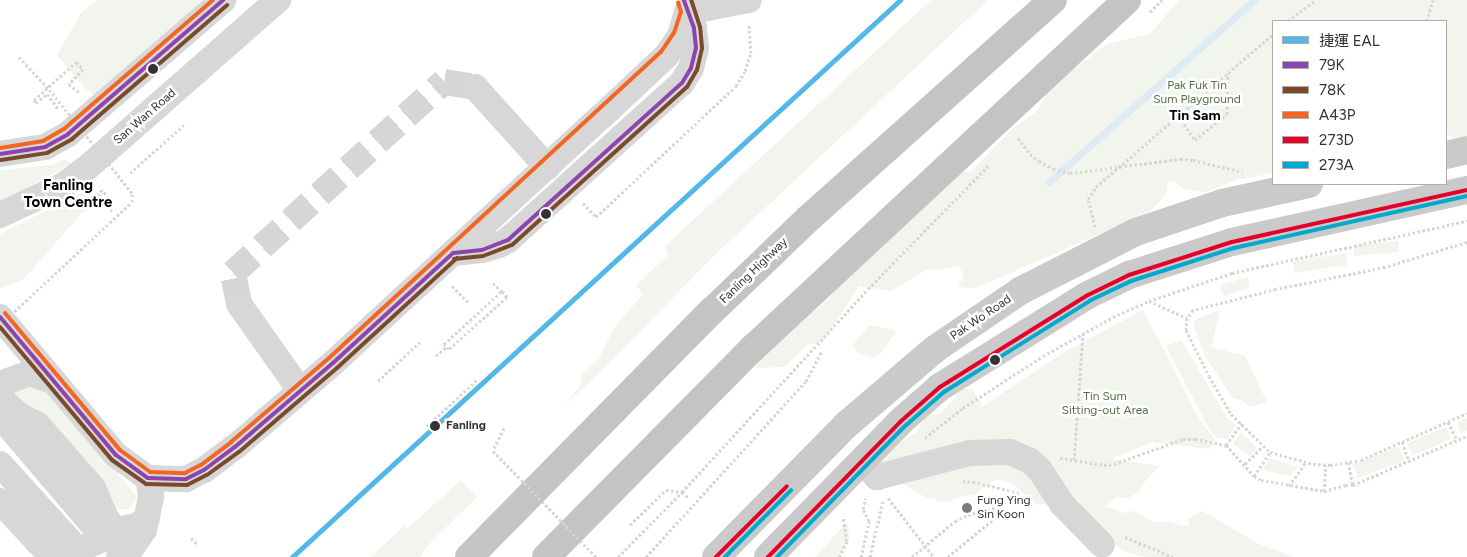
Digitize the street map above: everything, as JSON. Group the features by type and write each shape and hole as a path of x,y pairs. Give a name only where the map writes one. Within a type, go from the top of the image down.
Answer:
{"highway":[{"name":"Fanling Highway","path":"469,557 713,310 775,251 1053,0"},
{"path":"546,557 753,348 1138,7"}],"main road":[{"path":"1447,155 1467,150"},
{"name":"Pak Wo Road","path":"716,557 846,425 934,349 1020,291 1136,232 1222,203 1304,185"},
{"path":"768,557 900,422 940,387 1088,295 1129,276 1182,256 1232,242 1467,190"}],"street":[{"path":"0,154 45,147 68,134 223,0"},
{"name":"San Wan Road","path":"0,215 64,185 89,166 278,0"},
{"path":"686,6 746,1"},
{"path":"0,317 116,455 148,478 186,479 204,470 235,447 300,390 453,253 666,56 680,36 686,6"},
{"path":"453,253 482,250 508,240 682,83 691,68 696,48 694,28 686,6"},
{"path":"475,87 547,167"},
{"path":"238,304 300,390"},
{"path":"0,389 8,381 30,373 52,381"},
{"path":"0,397 17,414 38,425 93,488 106,518 88,547"},
{"path":"0,416 88,547"},
{"path":"0,440 88,547"},
{"path":"862,460 877,477 970,453 1010,452 1030,461 1040,470 1062,504 1102,544"},
{"path":"0,464 88,547"},
{"path":"0,501 88,547 138,541 147,518 151,496 148,478"}],"path":[{"path":"1138,7 1162,0"},
{"path":"1289,20 1316,0"},
{"path":"1426,20 1433,0"},
{"path":"583,203 596,217 736,86 745,71 751,52 750,26 746,1"},
{"path":"1093,218 1088,199 1096,187 1272,35"},
{"path":"0,324 132,202 132,193 48,88 18,56"},
{"path":"59,110 47,94 36,103 34,100 76,62 83,69 69,84 83,96"},
{"path":"1178,116 1195,140 1227,114 1228,73"},
{"path":"130,173 184,125"},
{"path":"1011,145 1025,131"},
{"path":"1018,138 1030,154 1039,161 1070,173 1180,159 1194,160 1228,170 1249,172"},
{"path":"618,557 682,492 868,289 990,164"},
{"path":"112,202 102,190 98,194 112,211"},
{"path":"923,441 963,408 1083,333 1149,301 1232,273 1467,221"},
{"path":"1467,242 1385,267 1276,289 1193,310 1187,318 1186,330 1231,414 1270,452 1306,462 1326,464 1361,460 1467,414"},
{"path":"446,281 468,302"},
{"path":"436,356 446,347 449,349 507,297 493,283"},
{"path":"446,347 444,344 502,291"},
{"path":"1149,301 1187,318"},
{"path":"1074,460 1083,333"},
{"path":"378,381 421,341"},
{"path":"646,557 806,381 822,351"},
{"path":"427,426 477,380"},
{"path":"1448,422 1457,440"},
{"path":"1226,445 1242,424"},
{"path":"504,428 493,451 596,557"},
{"path":"1056,458 1104,465 1114,464 1183,439 1226,445 1254,476 1262,480 1324,491 1353,485 1467,436"},
{"path":"1402,442 1409,461"},
{"path":"1245,464 1262,446"},
{"path":"1254,476 1270,452"},
{"path":"1289,486 1306,462"},
{"path":"1348,462 1353,485"},
{"path":"1324,491 1326,464"},
{"path":"912,557 962,517 999,506 1019,493 975,482"},
{"path":"630,525 666,490 682,492 688,497"},
{"path":"870,557 885,493"},
{"path":"860,557 869,521 863,509 866,498 873,500"},
{"path":"891,504 934,557"},
{"path":"948,557 1003,511 999,506"},
{"path":"843,516 848,509"},
{"path":"839,557 848,541 843,516 840,512"},
{"path":"191,538 197,544"},
{"path":"864,540 874,538"}],"green space":[{"path":"98,0 201,0 191,15 101,102 85,88 57,55 81,13"},
{"path":"931,0 988,0 719,251 585,387 564,405 579,387 582,375 599,358 614,328 643,294 636,286 668,255 665,246"},
{"name":"Pak Fuk Tin Sum Playground","path":"1179,0 1467,0 1467,140 1461,141 1447,134 1447,20 1272,20 1272,173 1237,180 1205,192 1184,189 1173,180 1168,181 1166,195 1148,213 976,288 958,287 964,275 958,266 924,271 891,291 859,286 823,342 807,345 784,367 757,368 755,352 795,319 813,312 831,297 833,283 956,168 970,173 1010,131 1038,110 1049,88 1107,44 1150,34"},
{"path":"65,159 70,164 0,203 0,170 52,165"},
{"path":"85,191 95,203 81,214 24,279 0,288 0,234"},
{"path":"1398,241 1399,252 1354,256 1353,245"},
{"path":"1346,253 1348,265 1295,273 1293,261"},
{"path":"1248,277 1250,287 1224,296 1220,285"},
{"name":"Tin Sum Sitting-out Area","path":"1143,310 1200,420 1215,440 1210,449 1152,442 1111,459 1160,466 1146,480 1139,492 1128,498 1116,497 1104,506 1123,513 1134,511 1154,522 1169,522 1185,526 1189,526 1188,519 1202,511 1259,544 1294,557 1145,557 1126,552 1101,537 1074,508 1081,502 1048,482 1049,503 1038,505 1010,482 996,479 974,495 945,502 925,497 899,482 887,465 876,459 883,451 916,433 926,417 939,414 954,400 960,389 972,389 982,404 980,408 1061,354"},
{"path":"1220,310 1211,347 1245,356 1267,402 1250,407 1242,400 1233,398 1205,356 1193,324 1197,318"},
{"path":"869,325 897,331 882,352 873,358 858,353 853,345"},
{"path":"1181,340 1228,419 1236,425 1227,439 1217,438 1210,431 1166,346"},
{"path":"25,382 42,387 56,400 125,482 137,497 130,509 116,509 23,405 15,392"},
{"path":"1467,418 1467,430 1461,433 1457,423"},
{"path":"1446,427 1451,439 1412,455 1407,443"},
{"path":"1241,432 1257,448 1249,456 1233,444"},
{"path":"1399,447 1404,461 1358,478 1353,464"},
{"path":"1269,458 1298,467 1289,476 1263,470"},
{"path":"461,480 477,497 433,540 419,557 371,557 404,526 407,529"},
{"path":"847,522 850,539 837,557 815,557"}],"waterway":[{"path":"1049,182 1254,0"}],"tunnel":[{"path":"239,304 233,273 444,82 475,87"}],"metro line":[{"name":"EAL","path":"292,557 900,0"}],"transit line":[{"name":"A43P","path":"0,148 43,141 64,129 213,0"},
{"name":"79K","path":"0,154 45,147 68,134 223,0"},
{"name":"79K","path":"453,253 482,250 508,240 682,83 691,68 696,48 694,28 684,0"},
{"name":"78K","path":"454,259 483,256 512,245 687,87 697,70 702,48 700,27 691,0"},
{"name":"A43P","path":"5,313 120,450 150,472 185,473 201,465 231,442 329,358 661,52 674,33 681,12 678,2"},
{"name":"78K","path":"1,160 47,153 72,139 227,5"},
{"name":"273D","path":"768,557 900,422 940,387 1088,295 1129,275 1232,242 1467,190"},
{"name":"273A","path":"777,557 904,427 944,392 1091,300 1131,281 1234,248 1467,196"},
{"name":"79K","path":"0,317 116,455 148,478 186,479 204,470 235,447 333,363 453,253"},
{"name":"78K","path":"0,327 112,460 146,484 187,485 207,475 239,452 337,368 457,258"},
{"name":"273D","path":"716,557 787,486"},
{"name":"273A","path":"725,557 791,490"}],"place":[{"name":"Fanling","path":"435,426"},
{"name":"Fung Ying Sin Koon","path":"967,508"}],"district":[{"name":"Tin Sam","path":"1195,116"},
{"name":"Fanling Town Centre","path":"68,194"}]}
